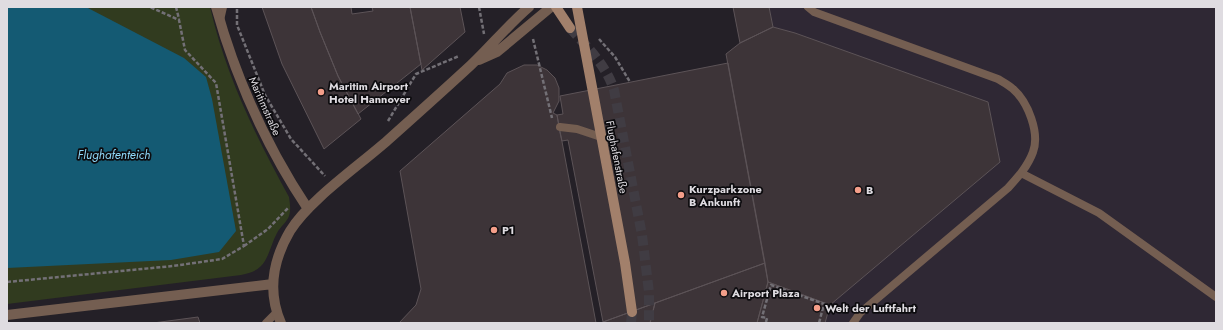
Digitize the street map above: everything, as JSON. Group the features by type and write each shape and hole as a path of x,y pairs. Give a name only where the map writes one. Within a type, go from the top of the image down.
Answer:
{"main road":[{"path":"556,7 570,28"},
{"name":"Flughafenstraße","path":"577,7 625,263 632,312"}],"street":[{"name":"Maritimstraße","path":"216,7 234,66 252,110 267,141 308,209"},
{"path":"278,318 273,298 272,284 274,267 291,230 308,209 362,163 472,64 529,7"},
{"path":"472,64 497,52 551,7"},
{"path":"7,315 272,284"}],"lane":[{"path":"220,21 223,7"},
{"path":"808,7 814,12 998,79 1013,89 1022,100 1030,116 1034,133 1034,151 1021,173 1008,188 860,313 852,323"},
{"path":"560,127 577,129 601,137"},
{"path":"1021,173 1099,213 1216,297"},
{"path":"266,323 278,318"}],"path":[{"path":"150,7 179,20"},
{"path":"176,7 185,50 216,83 244,246"},
{"path":"237,7 237,25 265,95 291,139 326,176"},
{"path":"479,7 485,40 488,34"},
{"path":"532,35 552,120"},
{"path":"599,39 615,57 630,82"},
{"path":"387,122 416,74 465,54"},
{"path":"7,282 173,266 222,259 268,229 300,196"},
{"path":"766,322 767,318 762,317 771,285 824,304 819,323"}],"shaded area":[{"path":"733,7 1216,7 1216,323 757,323 765,263 726,54 740,43"}],"green space":[{"name":"Flughafenteich","path":"7,7 210,7 224,57 233,81 253,128 289,197 289,216 277,233 264,263 259,268 241,275 7,304"}],"water":[{"name":"Flughafenteich","path":"7,7 86,7 184,58 206,77 212,99 236,231 219,252 171,260 7,268"}],"building":[{"name":"Maritim Airport Hotel Hannover","path":"262,7 311,7 338,76 361,119 324,149 282,64"},
{"path":"311,7 351,7 352,14 373,11 372,7 410,7 421,64 358,114 338,76"},
{"name":"Maritim Airport Hotel Hannover","path":"410,7 460,7 465,32 422,70"},
{"path":"733,7 769,7 773,27 740,43"},
{"name":"B","path":"773,27 795,33 988,102 1000,162 830,305 768,282 726,54 740,43"},
{"path":"728,63 765,263 603,322 568,140 562,141 560,133 557,115 563,114 560,96"},
{"name":"P1","path":"524,65 537,65 547,70 555,78 559,88 559,101 553,113 557,115 596,323 399,323 416,305 421,289 400,171 500,84 507,73"},
{"name":"Airport Plaza","path":"765,263 768,282 757,323 650,323 655,303"},
{"path":"768,282 830,305 825,323 757,323"},
{"path":"655,303 650,323 602,323 603,322"},
{"path":"198,317 200,323 153,323"}],"tunnel":[{"path":"570,28 590,50 601,65 611,81 614,90 642,235 649,292 649,323"},
{"path":"631,323 632,312"}],"place":[{"name":"Maritim Airport Hotel Hannover","path":"321,92"},
{"name":"B","path":"858,190"},
{"name":"Kurzparkzone B Ankunft","path":"681,195"},
{"name":"P1","path":"494,230"},
{"name":"Airport Plaza","path":"724,293"},
{"name":"Welt der Luftfahrt","path":"817,308"}]}
